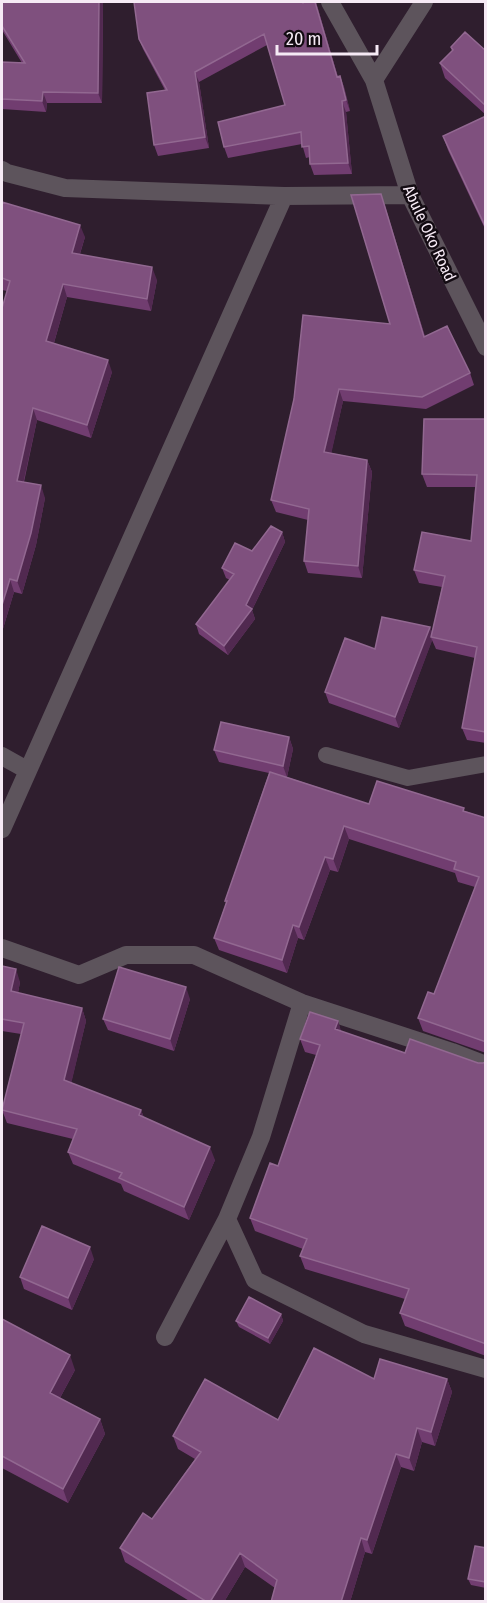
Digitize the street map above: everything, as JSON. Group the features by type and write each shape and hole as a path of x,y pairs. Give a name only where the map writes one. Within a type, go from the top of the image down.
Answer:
{"street":[{"name":"Abule Oko Road","path":"330,2 374,80 410,195 486,347"},
{"path":"374,80 424,2"},
{"path":"2,170 65,188 284,196 410,195"},
{"path":"2,829 284,196"},
{"path":"2,756 27,770"},
{"path":"2,948 79,975 126,955 194,955 302,1003 486,1065"},
{"path":"165,1337 227,1219 261,1137 302,1003"},
{"path":"227,1219 255,1280 364,1334 486,1369"}],"lane":[{"path":"326,755 408,778 486,764"}],"building":[{"path":"2,2 99,2 98,93 43,92 42,101 2,99 2,62 25,63 2,26"},
{"path":"134,2 315,2 346,100 342,101 348,163 310,164 309,146 302,147 301,132 224,147 218,122 285,105 264,34 195,72 205,137 154,145 147,93 167,90 139,39"},
{"path":"465,32 486,51 486,106 440,63 453,50 451,47"},
{"path":"486,116 486,228 443,136"},
{"path":"381,194 424,337 447,326 470,373 422,397 339,389 324,452 367,460 358,566 304,561 309,509 271,500 294,399 303,315 390,324 351,195"},
{"path":"2,202 80,225 72,253 152,267 147,299 63,284 46,341 108,360 87,425 33,408 17,481 41,485 31,533 17,581 10,579 2,605 2,308 10,281 2,278"},
{"path":"424,419 486,419 486,732 462,728 477,647 431,637 445,576 414,570 422,532 471,541 477,475 422,474"},
{"path":"271,526 282,532 246,605 252,609 224,646 196,624 234,574 222,568 235,543 252,551"},
{"path":"382,617 430,627 395,717 325,692 345,638 375,649"},
{"path":"221,722 289,737 283,766 214,750"},
{"path":"270,772 369,804 377,781 464,808 463,811 486,818 486,1042 418,1018 428,992 434,994 479,877 454,869 456,862 344,826 333,859 325,857 299,927 293,925 282,960 214,938"},
{"path":"2,966 16,969 11,991 82,1008 64,1080 141,1110 139,1115 210,1147 184,1207 119,1178 122,1173 68,1152 77,1129 2,1110 24,1023 2,1019"},
{"path":"119,967 186,987 170,1039 103,1019"},
{"path":"310,1012 338,1021 335,1029 405,1053 410,1039 478,1063 486,1062 486,1344 400,1313 409,1289 300,1256 307,1239 250,1218 270,1163 278,1166 320,1045 300,1039"},
{"path":"42,1226 90,1247 68,1298 20,1277"},
{"path":"249,1297 281,1314 268,1338 236,1321"},
{"path":"2,1319 70,1355 50,1393 100,1419 63,1489 2,1456"},
{"path":"314,1348 374,1379 380,1359 447,1379 431,1432 417,1428 409,1458 396,1454 367,1540 361,1538 341,1602 271,1602 277,1580 240,1553 210,1602 207,1602 120,1548 143,1513 152,1519 201,1452 173,1436 205,1379 278,1420"},
{"path":"475,1546 486,1548 486,1582 468,1579"}]}
